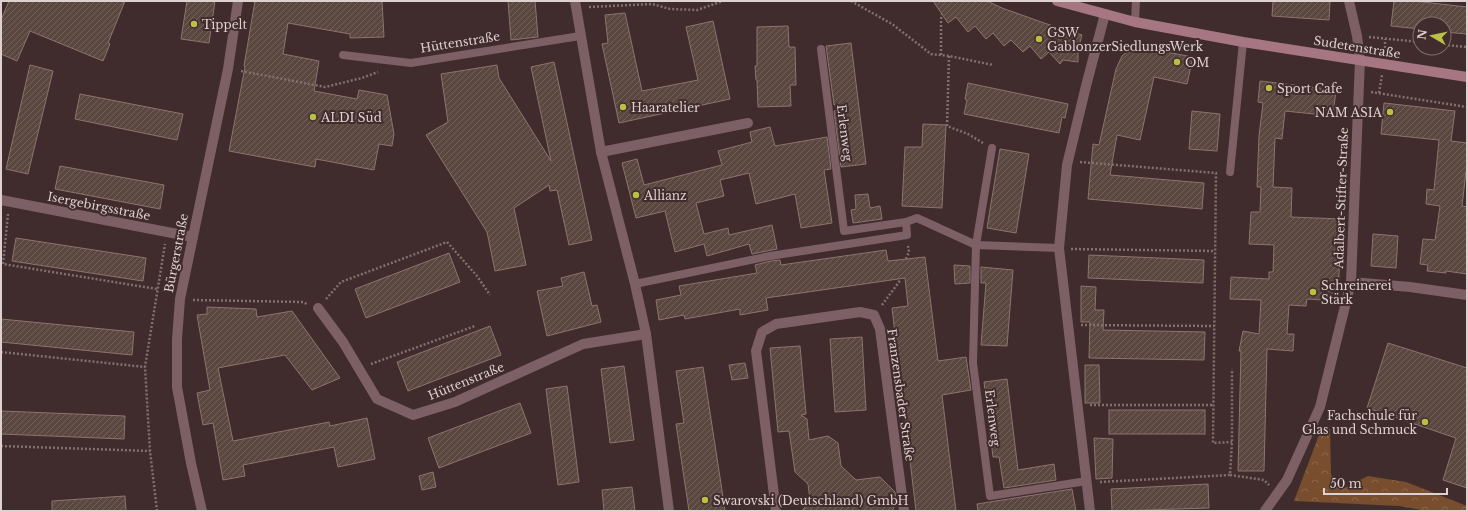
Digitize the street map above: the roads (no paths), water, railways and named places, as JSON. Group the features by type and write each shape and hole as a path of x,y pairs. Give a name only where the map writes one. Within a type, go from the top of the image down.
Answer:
{"street":[{"name":"Bürgerstraße","path":"202,511 191,463 177,387 177,339 180,299 228,69 238,1"},
{"name":"Sudetenstraße","path":"1057,1 1080,4 1105,14 1135,22 1243,42 1467,77"},
{"name":"Adalbert-Stifter-Straße","path":"1265,511 1288,480 1320,407 1350,282 1360,60 1357,36 1349,1"},
{"path":"576,4 580,36 601,152 635,284 646,334 669,511"},
{"path":"1090,511 1059,248 1068,161 1105,14"},
{"path":"601,152 748,123"},
{"name":"Isergebirgsstraße","path":"5,201 192,238"},
{"path":"1350,282 1410,287 1467,295"},
{"name":"Hüttenstraße","path":"318,308 360,368 377,399 413,416 455,402 583,344 646,334"},
{"name":"Franzensbader Straße","path":"776,511 756,351 762,332 776,324 860,312 874,315 880,329 904,511"}],"lane":[{"path":"1135,22 1136,1"},
{"name":"Hüttenstraße","path":"343,55 411,63 580,36"},
{"path":"1230,172 1243,42"},
{"name":"Erlenweg","path":"821,49 844,231 906,222 917,218 976,246 1059,248"},
{"name":"Erlenweg","path":"992,148 976,246 973,363 990,496 1087,482"},
{"path":"635,284 773,255 907,235 906,222"}],"place":[{"name":"Tippelt","path":"194,24"},
{"name":"GSW GablonzerSiedlungsWerk","path":"1039,39"},
{"name":"OM","path":"1177,62"},
{"name":"Sport Cafe","path":"1269,88"},
{"name":"Haaratelier","path":"623,107"},
{"name":"NAM ASIA","path":"1390,112"},
{"name":"ALDI Süd","path":"313,117"},
{"name":"Allianz","path":"636,195"},
{"name":"Schreinerei Stärk","path":"1313,292"},
{"name":"Fachschule für Glas und Schmuck","path":"1425,422"},
{"name":"Swarovski (Deutschland) GmbH","path":"705,500"}]}
